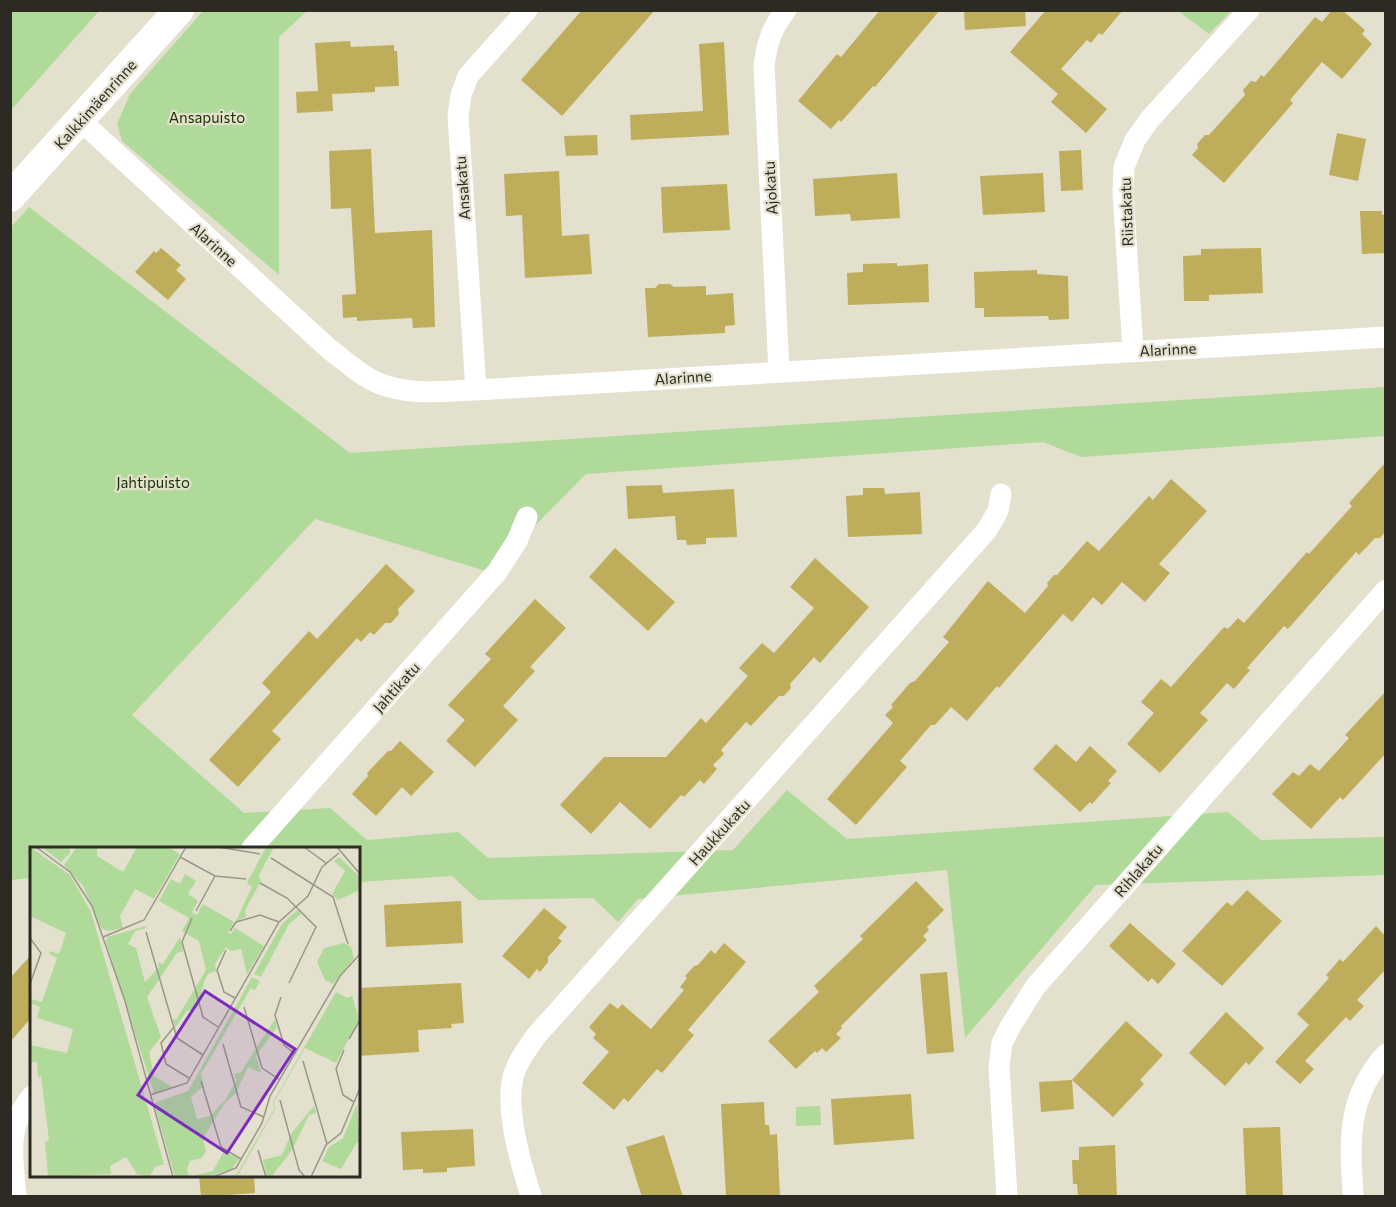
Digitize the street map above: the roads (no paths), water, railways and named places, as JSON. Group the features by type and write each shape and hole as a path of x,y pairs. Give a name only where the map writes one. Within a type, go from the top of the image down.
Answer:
{"street":[{"name":"Kalkkimäenrinne","path":"10,198 179,10"},
{"name":"Ansakatu","path":"476,390 458,116 461,95 468,76 527,10"},
{"name":"Ajokatu","path":"779,371 764,65 766,44 786,10"},
{"name":"Riistakatu","path":"1133,350 1124,167 1135,140 1150,119 1249,10"},
{"name":"Alarinne","path":"81,121 302,324 358,372 395,389 414,392 476,390 1386,337"},
{"name":"Haukkukatu","path":"531,1197 515,1130 511,1096 513,1076 522,1056 540,1032 987,530 998,511 1001,494"},
{"name":"Jahtikatu","path":"254,847 497,572 517,541 527,516"},
{"name":"Rihlakatu","path":"1007,1197 999,1067 1002,1043 1019,1010 1035,987 1386,590"},
{"path":"1353,1197 1350,1146 1352,1119 1366,1080 1386,1054"},
{"path":"16,1197 14,1129 20,1110 30,1098"}],"park label":[{"name":"Ansapuisto","path":"207,117"},
{"name":"Jahtipuisto","path":"153,482"}]}
